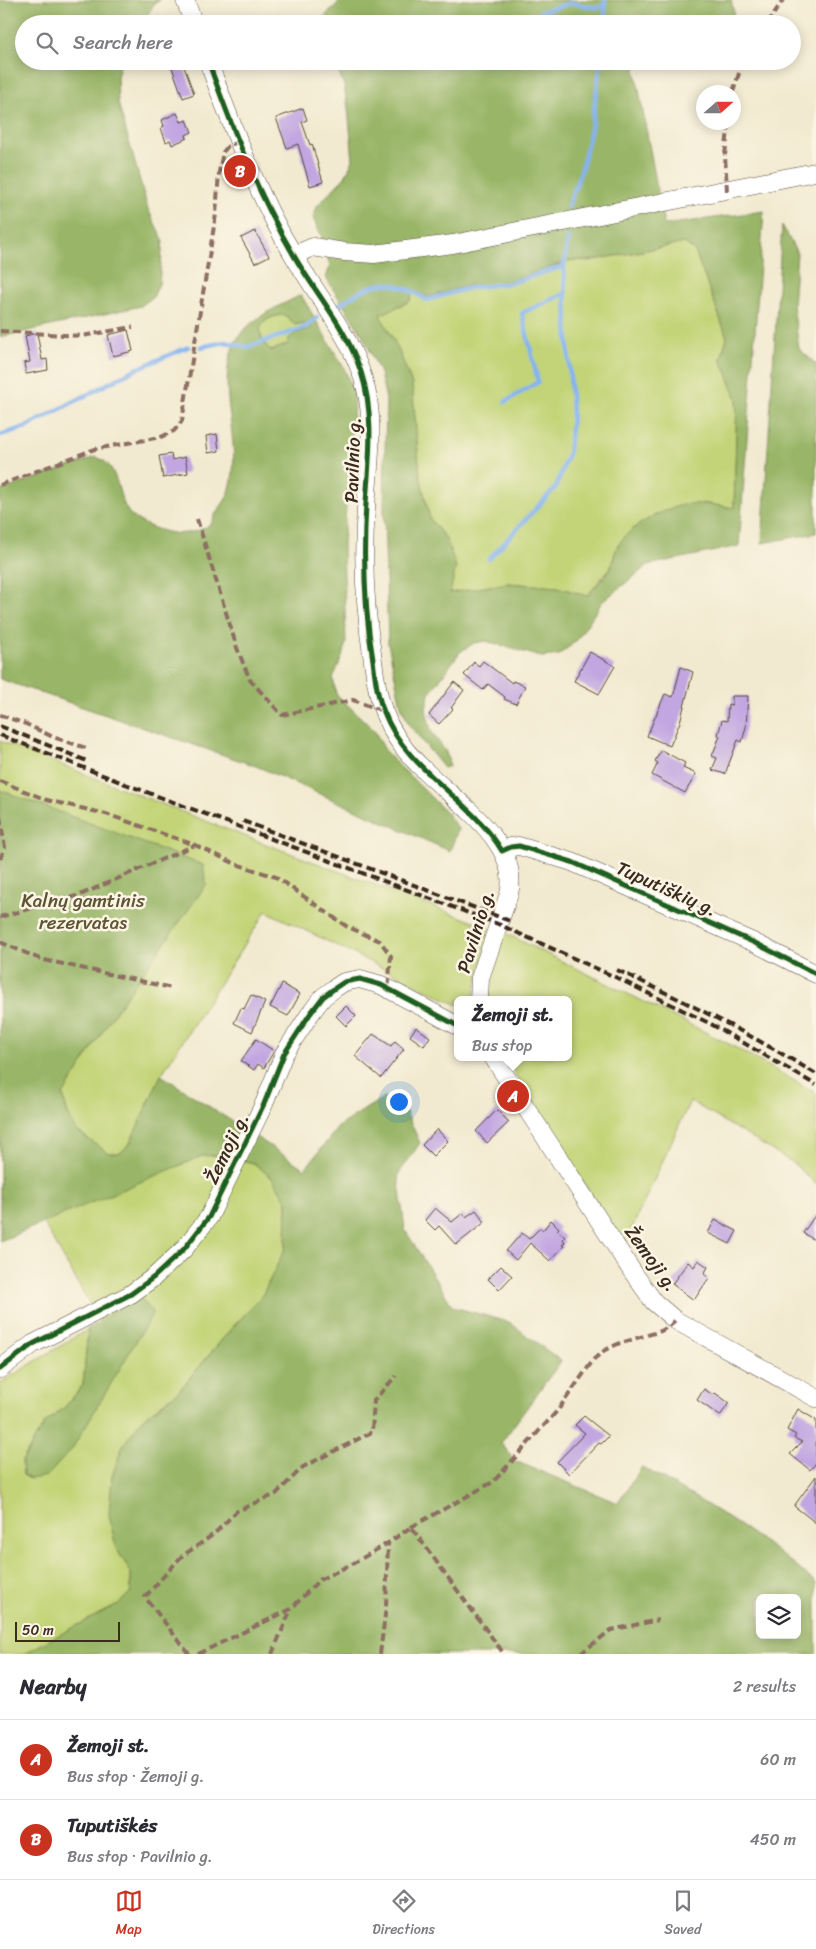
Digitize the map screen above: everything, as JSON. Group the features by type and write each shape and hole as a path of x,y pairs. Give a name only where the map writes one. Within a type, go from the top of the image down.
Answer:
{"street":[{"path":"186,0 191,15"},
{"name":"Pavilnio g.","path":"212,70 254,177 294,256 334,317 351,348 367,390 370,412 364,535 364,590 375,674 383,711 402,746 495,839 510,870 512,884 480,978 478,996"},
{"path":"294,256 313,247 374,254 453,244 815,172"},
{"name":"Tuputiškių g.","path":"502,852 518,846 572,862 755,943 816,974"},
{"name":"Žemoji g.","path":"0,1369 33,1344 131,1294 154,1277 184,1249 209,1217 264,1104 284,1054 310,1014 324,997 335,988 344,982 360,979 381,984 454,1024"},
{"name":"Žemoji g.","path":"496,1061 632,1272 654,1302 675,1320 816,1398"}],"green space":[{"path":"0,0 160,0 154,4 147,15 15,15 15,70 119,70 117,77 118,103 148,209 163,240 159,284 153,297 141,306 0,337"},
{"path":"341,0 731,0 734,13 732,15 326,15"},
{"path":"338,70 635,70 664,225 764,211 739,546 648,565 602,602 577,640 559,655 542,657 486,641 474,643 460,652 429,694 426,709 431,731 446,752 450,766 444,768 409,725 401,706 388,643 384,513 386,399 380,373 363,336 326,278 330,266 321,235 313,218 317,206 345,177 353,160 344,85","holes":["685,243 695,251 727,337 721,359 737,399 734,508 688,504 670,509 650,518 625,537 617,547 610,569 587,596 558,587 508,583 450,593 456,566 446,539 430,519 420,476 412,384 397,346 380,315 410,301 413,291 428,297 471,285 489,285 510,281 572,260 588,261"]},
{"path":"782,225 797,253 793,305 799,349 816,364 816,533 762,543"},
{"path":"685,243 695,251 727,337 721,359 737,399 734,508 703,503 618,544 610,568 587,596 558,587 508,583 450,593 446,539 430,519 420,476 412,384 379,315 410,301 412,291 449,290 471,284 489,285 510,281 572,260 588,261"},
{"path":"301,295 344,368 354,394 343,544 346,643 333,678 336,694 374,730 386,752 446,812 458,829 450,851 256,766 0,679 0,491 96,457 109,466 116,479 127,510 141,522 173,533 192,532 206,527 212,522 228,496 233,471 234,454 227,381 233,347 245,329 262,315","holes":["281,315 288,317 295,325 308,322 312,328 296,333 289,338 288,344 271,351 262,339 261,328 267,320 273,317"]},
{"path":"281,315 288,317 295,325 308,322 312,328 296,333 288,344 271,351 262,338 261,328 267,320"},
{"name":"Kalnų gamtinis rezervatas","path":"0,741 247,837 490,928 474,996 454,996 454,1003 266,911 161,1075 129,1145 120,1153 108,1153 77,1131 67,1112 63,1095 0,1160"},
{"name":"Kalnų gamtinis rezervatas","path":"0,790 203,865 206,885 113,1015 63,1095 67,1112 77,1131 108,1153 120,1153 129,1145 161,1075 305,1169 339,1126 384,1097 405,1110 420,1143 398,1175 405,1230 453,1307 509,1322 561,1361 501,1443 515,1461 618,1503 642,1467 754,1535 816,1583 816,1654 23,1654 118,1604 131,1592 131,1572 116,1548 109,1515 112,1476 123,1445 142,1419 179,1391 230,1330 262,1296 286,1247 287,1202 272,1178 254,1163 219,1155 202,1156 0,1241"},
{"path":"503,932 729,1044 816,1093 816,1184 793,1163 690,1101 624,1246 507,1061 572,1061 572,996 487,996 488,978"},
{"path":"219,1155 254,1163 272,1178 287,1201 286,1247 262,1296 230,1330 179,1391 142,1419 116,1548 131,1572 131,1592 119,1604 23,1654 0,1654 0,1383 88,1329 83,1385 64,1408 44,1424 22,1461 23,1475 30,1479 138,1295 100,1322 43,1222 202,1156"},
{"path":"138,1295 153,1313 72,1449 47,1476 30,1479 23,1475 22,1461 44,1424 64,1408 83,1385 88,1329"}],"building":[{"path":"173,70 185,70 194,94 183,98"},
{"path":"303,108 307,120 302,122 310,145 312,144 323,182 310,186 298,144 287,148 276,118"},
{"path":"177,113 181,122 187,120 192,132 186,135 187,138 172,145 170,140 166,142 161,128 164,126 162,120"},
{"path":"255,231 269,256 255,263 241,238"},
{"path":"128,330 133,351 113,356 108,335"},
{"path":"37,333 42,360 47,359 48,370 26,374 24,363 30,362 25,336"},
{"path":"217,434 219,451 208,453 206,436"},
{"path":"171,454 172,460 185,457 188,473 163,478 159,456"},
{"path":"590,652 615,666 599,694 574,681"},
{"path":"483,661 512,683 513,681 525,686 516,704 504,699 505,697 488,684 483,690 464,675 474,662 479,666"},
{"path":"681,667 693,672 680,722 670,746 647,736 665,694 673,697"},
{"path":"454,682 464,690 451,708 453,709 439,724 429,715"},
{"path":"732,696 748,696 746,727 742,742 738,740 725,774 712,770 717,758 712,756 720,736 718,735 722,720 727,721 728,704 732,705"},
{"path":"661,750 685,763 683,768 696,774 685,793 652,775 658,763 655,761"},
{"path":"282,984 300,994 288,1016 270,1007"},
{"path":"251,995 265,1002 252,1032 234,1023 241,1008 244,1009"},
{"path":"346,1006 356,1016 346,1026 336,1016"},
{"path":"416,1027 430,1037 424,1046 410,1036"},
{"path":"373,1034 391,1046 395,1041 404,1049 381,1078 355,1056"},
{"path":"256,1039 274,1051 264,1068 258,1064 254,1070 241,1061"},
{"path":"497,1110 509,1122 487,1143 476,1131"},
{"path":"437,1129 448,1141 433,1156 422,1145"},
{"path":"435,1208 452,1222 463,1213 466,1217 476,1210 485,1222 456,1245 439,1226 435,1230 425,1220"},
{"path":"816,1214 816,1241 803,1233"},
{"path":"551,1220 559,1228 557,1230 565,1237 563,1239 565,1242 562,1245 564,1246 550,1261 530,1243 516,1260 506,1251 522,1233 529,1239 540,1228 543,1230"},
{"path":"715,1220 737,1231 730,1244 708,1233"},
{"path":"698,1260 708,1267 704,1274 709,1278 694,1300 672,1284 688,1262 694,1267"},
{"path":"501,1266 512,1276 499,1290 488,1279"},
{"path":"704,1389 713,1395 715,1393 729,1403 720,1416 697,1400"},
{"path":"798,1409 816,1420 816,1463 810,1470 790,1454 802,1442 794,1438 796,1435 787,1430"},
{"path":"584,1416 609,1436 601,1444 599,1443 569,1474 557,1462 585,1433 575,1425"},
{"path":"816,1476 816,1523 794,1506"}],"waterway":[{"path":"605,0 605,15"},
{"path":"540,12 571,3 597,8 605,5"},
{"path":"568,207 582,168 592,123 600,70"},
{"path":"339,305 363,290 382,284 402,287 427,300 469,288 511,283 564,266 568,238"},
{"path":"489,559 556,487 569,451 572,415 564,266"},
{"path":"505,402 538,382 522,313 566,293"},
{"path":"201,347 225,342 248,347 306,327 317,318"},
{"path":"0,435 26,427 134,370 188,347"}],"railway":[{"path":"0,726 87,761"},
{"path":"0,735 498,924 615,977 711,1024 816,1085"},
{"path":"243,821 510,921"},
{"path":"617,970 718,1019 816,1074"}],"marked path":[{"path":"773,15 783,0"},
{"path":"735,85 740,70"},
{"path":"727,191 725,155 728,130"},
{"path":"0,485 95,449 161,437 174,431 182,421 216,214 219,172 223,152 228,146 238,142"},
{"path":"0,331 82,336 133,327"},
{"path":"197,519 237,648 250,680 282,715 353,700 383,711"},
{"path":"0,715 26,724 53,737 86,748"},
{"path":"0,781 47,800 106,814 195,845 236,864 276,877 346,926 380,941 391,956 388,989"},
{"path":"0,817 5,848 0,859"},
{"path":"0,917 80,895 195,845"},
{"path":"0,942 40,959 172,988"},
{"path":"411,1527 493,1482 558,1410 594,1359 605,1350 620,1343 661,1331 675,1320"},
{"path":"189,1654 145,1597 181,1557 214,1534 237,1511 276,1494 303,1467 372,1432 374,1400 396,1376"},
{"path":"198,1654 291,1609 319,1580 354,1563 411,1527 504,1654"},
{"path":"380,1654 386,1607 388,1543"},
{"path":"272,1654 291,1609"},
{"path":"580,1654 611,1630 658,1620"}],"cycle path":[{"path":"211,70 236,135 268,207 293,254 348,340 361,372 370,420 365,543 368,621 378,693 394,733 423,768 474,815 502,851 519,846 572,862 755,943 816,974"},
{"path":"0,1369 33,1344 131,1294 154,1277 184,1249 209,1217 264,1104 284,1054 323,997 344,982 360,979 381,985 454,1024"}],"place":[{"name":"Tuputiškės","path":"240,171"},
{"name":"Žemoji st.","path":"513,1096"}]}
